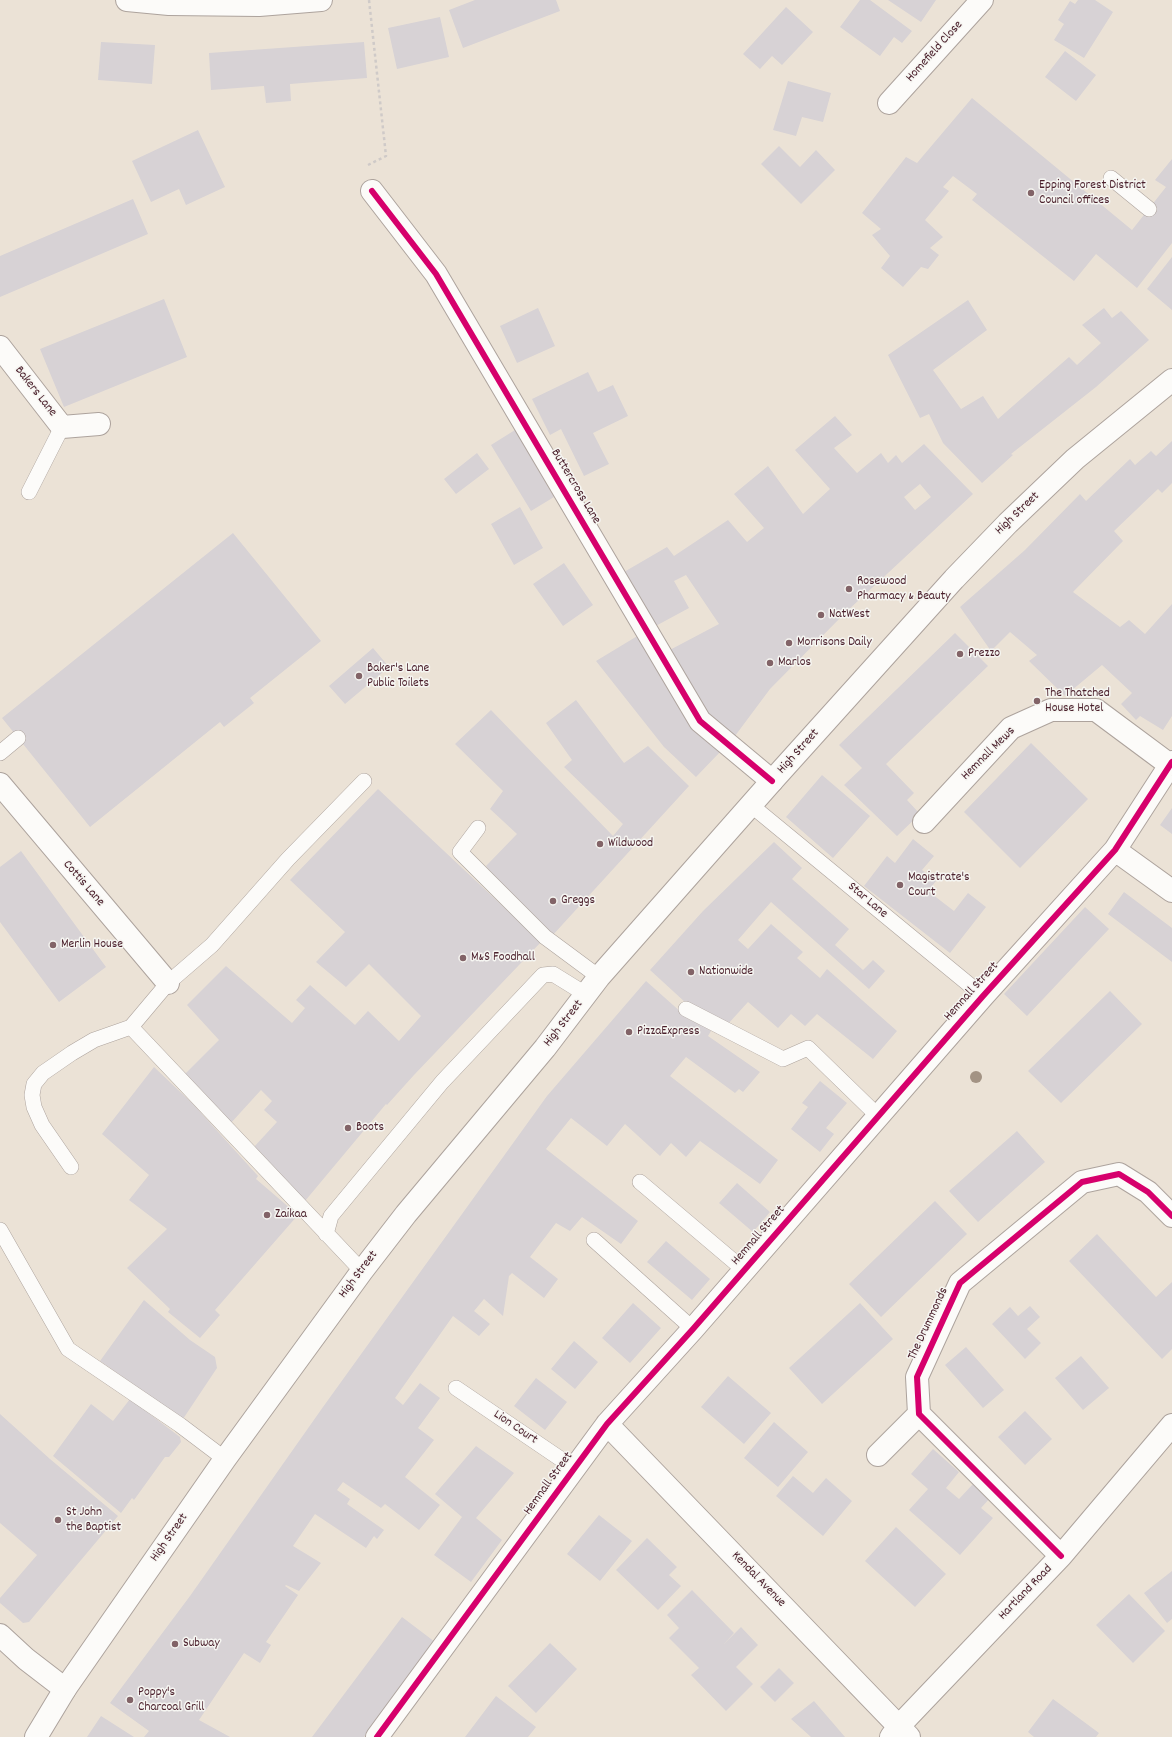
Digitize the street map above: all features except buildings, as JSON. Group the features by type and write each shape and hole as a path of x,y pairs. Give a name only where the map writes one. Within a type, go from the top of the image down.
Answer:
{"street":[{"path":"127,0 169,4 259,5 321,0"},
{"name":"Homefield Close","path":"888,103 982,0"},
{"name":"Buttercross Lane","path":"372,191 436,274 700,721 772,781"},
{"name":"Bakers Lane","path":"0,347 62,427 99,424"},
{"name":"High Street","path":"36,1737 65,1689 225,1459 362,1271 406,1214 545,1048 593,986 752,806 772,781 954,579 1008,522 1075,459 1172,380"},
{"name":"Hemnall Mews","path":"924,822 1011,728 1051,710 1096,710 1171,764"},
{"name":"Hemnall Street","path":"377,1737 607,1424 693,1330 982,996 1115,850 1171,764"},
{"name":"Cottis Lane","path":"0,784 168,983"},
{"path":"1115,850 1172,890"},
{"name":"The Drummonds","path":"919,1414 917,1377 960,1283 1082,1182 1119,1174 1148,1192 1172,1216"},
{"path":"878,1455 919,1414 1061,1556"},
{"name":"Kendal Avenue","path":"607,1424 900,1733"},
{"name":"Hartland Road","path":"900,1733 1061,1556 1172,1425"},
{"path":"0,1635 26,1659 65,1689"}],"lane":[{"path":"1111,178 1149,208"},
{"path":"29,492 62,427"},
{"path":"0,753 18,738"},
{"path":"71,1167 42,1125 34,1107 32,1095 34,1084 43,1073 94,1040 131,1027 168,983 212,945 288,859 364,781"},
{"name":"Star Lane","path":"752,806 982,996"},
{"path":"478,828 460,852 593,986"},
{"path":"326,1234 331,1216 442,1082 543,975 553,974 593,986"},
{"path":"686,1009 783,1059 808,1048 878,1116"},
{"path":"131,1027 362,1271"},
{"path":"640,1182 744,1270"},
{"path":"0,1230 68,1348 180,1425 225,1459"},
{"path":"594,1240 693,1330"},
{"name":"Lion Court","path":"456,1388 574,1468"}],"path":[{"path":"369,0 386,156 359,169 372,191"}],"cycle path":[{"path":"372,191 436,274 700,721 772,781"},
{"path":"377,1737 607,1424 693,1329 983,996 1115,850 1172,762"},
{"path":"1061,1556 919,1414 917,1377 960,1283 1082,1182 1119,1174 1148,1192 1172,1216"}],"place":[{"name":"Epping Forest District Council offices","path":"1031,193"},
{"name":"Rosewood Pharmacy & Beauty","path":"849,589"},
{"name":"NatWest","path":"821,615"},
{"name":"Morrisons Daily","path":"789,643"},
{"name":"Prezzo","path":"960,654"},
{"name":"Marlos","path":"770,663"},
{"name":"Baker's Lane Public Toilets","path":"359,676"},
{"name":"The Thatched House Hotel","path":"1037,701"},
{"name":"Wildwood","path":"600,844"},
{"name":"Magistrate's Court","path":"900,885"},
{"name":"Greggs","path":"553,901"},
{"name":"Merlin House","path":"53,945"},
{"name":"M&S Foodhall","path":"463,958"},
{"name":"Nationwide","path":"691,972"},
{"name":"PizzaExpress","path":"629,1032"},
{"name":"Boots","path":"348,1128"},
{"name":"Zaikaa","path":"267,1215"},
{"name":"St John the Baptist","path":"58,1520"},
{"name":"Subway","path":"175,1644"},
{"name":"Poppy's Charcoal Grill","path":"130,1700"}]}
